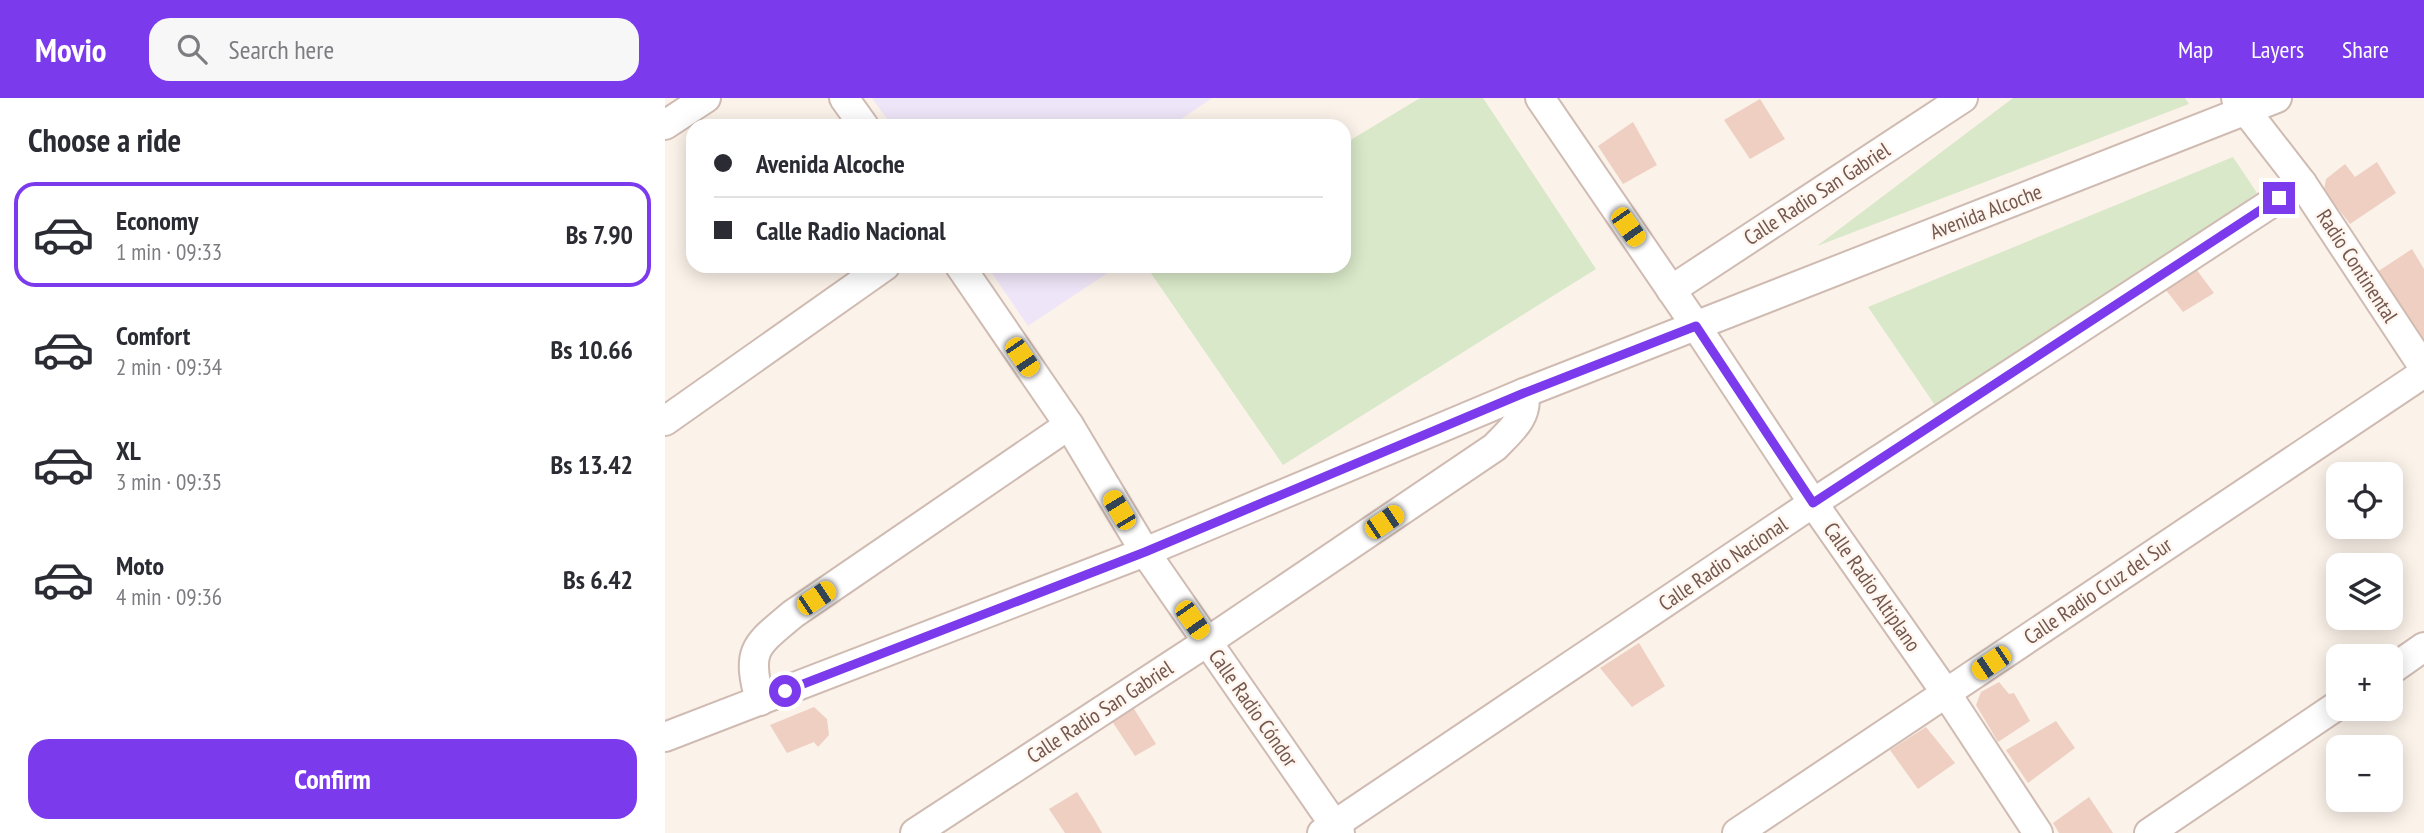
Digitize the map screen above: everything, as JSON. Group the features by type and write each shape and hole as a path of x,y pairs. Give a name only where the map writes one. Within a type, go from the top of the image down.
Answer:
{"street":[{"path":"665,125 706,98"},
{"path":"844,98 859,119"},
{"name":"Calle Radio San Gabriel","path":"1671,290 1963,98"},
{"name":"Avenida Alcoche","path":"1696,326 2240,104 2277,98"},
{"name":"Calle Radio Altiplano","path":"1542,99 1813,503 1946,693 2038,833"},
{"name":"Radio Continental","path":"2240,104 2302,183 2424,371"},
{"name":"Calle Radio Nacional","path":"1332,830 1813,503 2302,183"},
{"path":"665,421 875,273"},
{"name":"Calle Radio Cóndor","path":"965,273 1069,425 1145,552 1332,830"},
{"path":"665,737 1145,552 1524,393 1696,326"},
{"name":"Calle Radio Cruz del Sur","path":"1737,833 2424,371"},
{"name":"Calle Radio San Gabriel","path":"915,833 1207,642 1495,447 1521,419 1525,407 1524,393"},
{"path":"760,701 752,672 753,659 758,646 770,633 793,614 1069,425"},
{"path":"2403,662 2424,647"},
{"path":"2149,833 2326,713"}],"shaded area":[{"path":"872,98 1212,98 1181,119 887,119"},
{"path":"992,273 1108,273 1028,326"}],"green space":[{"path":"1420,98 1483,98 1596,269 1283,465 1151,273 1351,273 1351,140"},
{"path":"2013,98 2185,98 2189,104 1817,246"},
{"path":"2233,157 2257,193 1941,414 1868,307"}],"building":[{"path":"1760,99 1785,139 1750,159 1724,120"},
{"path":"1633,122 1657,165 1623,184 1598,146"},
{"path":"2377,162 2396,193 2350,224 2324,190 2326,179 2345,164 2355,177"},
{"path":"2412,249 2424,269 2424,341 2377,272"},
{"path":"2193,265 2214,293 2183,312 2162,285"},
{"path":"1639,643 1665,686 1632,707 1600,668"},
{"path":"1999,682 2009,694 2014,693 2030,721 1998,742 1976,705 1981,692"},
{"path":"1131,704 1156,744 1135,756 1108,715"},
{"path":"814,707 827,719 829,735 818,747 814,742 787,753 770,725"},
{"path":"2056,721 2075,748 2028,783 2006,750"},
{"path":"1926,727 1955,763 1918,789 1890,750"},
{"path":"1077,792 1102,833 1065,833 1049,809"},
{"path":"2089,797 2113,833 2059,833 2053,823"}],"route":[{"path":"785,691 1145,552 1524,393 1696,326 1813,503 2279,198"}]}
